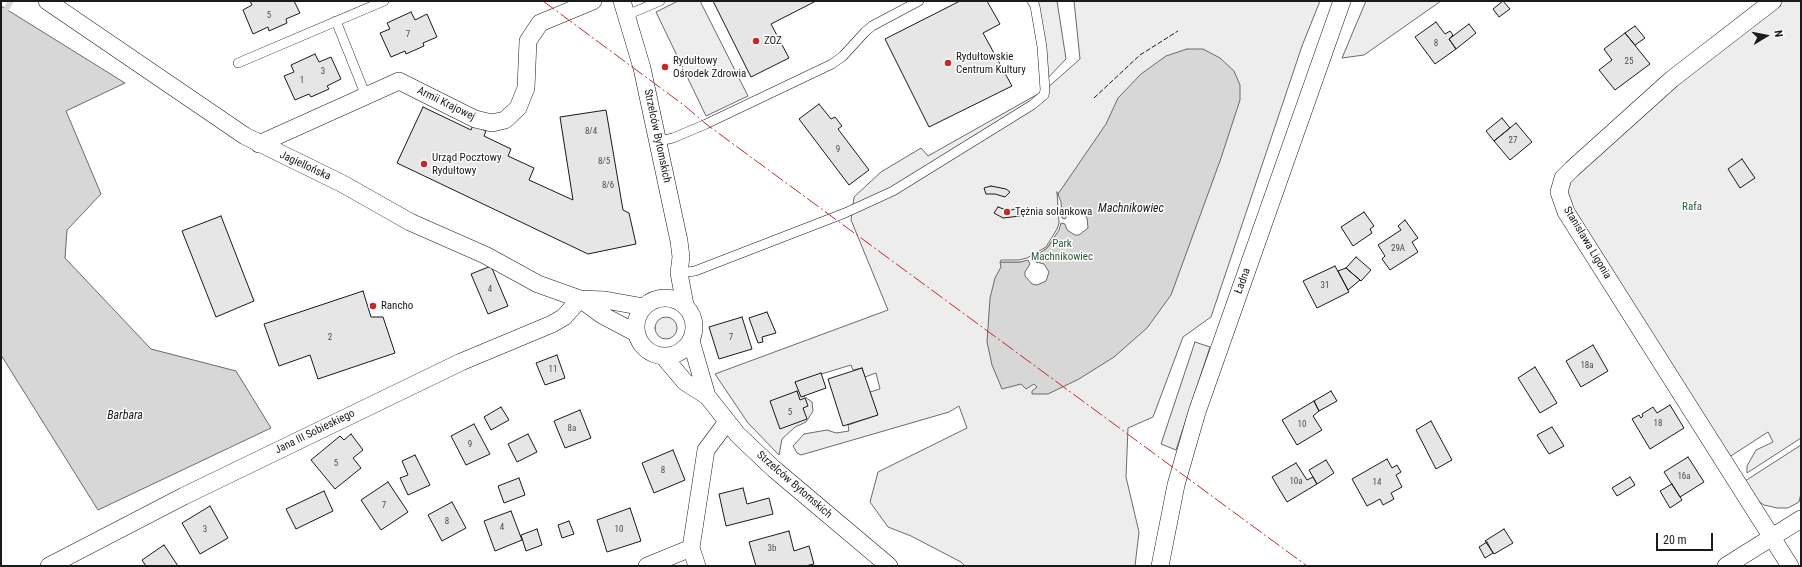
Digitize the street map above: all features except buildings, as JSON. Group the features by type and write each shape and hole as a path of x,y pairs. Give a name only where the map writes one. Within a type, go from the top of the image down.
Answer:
{"street":[{"name":"Jagiellońska","path":"47,1 238,132 259,144 343,184 410,222 485,255 538,284 580,299"},
{"name":"Armii Krajowej","path":"259,144 399,81 475,119 492,123 505,120 518,108 526,88 528,41 540,23 593,1"},
{"name":"Ładna","path":"1160,566 1176,485 1197,412 1342,1"},
{"name":"Stanisława Ligonia","path":"1773,1 1672,79 1572,169 1563,178 1559,192 1566,212 1790,566"},
{"name":"Strzelców Bytomskich","path":"624,8 642,68 659,141 679,241 681,257 679,273 685,305"},
{"path":"661,298 676,301 685,305 690,311 694,327 691,341 686,348 679,352 663,356 649,352 639,340 636,333 637,319 644,307 661,298 679,273"},
{"path":"580,299 605,300 644,307"},
{"path":"580,299 602,315 636,333"},
{"name":"Jana III Sobieskiego","path":"49,566 184,496 461,362 552,324 564,317 580,299"},
{"path":"691,341 707,396"},
{"path":"663,356 685,382 707,396"},
{"name":"Strzelców Bytomskich","path":"707,396 727,422 774,469 889,566"},
{"path":"697,566 691,548 706,450 727,422"},
{"path":"1726,566 1801,519"},
{"path":"647,566 691,548"}],"lane":[{"path":"238,63 384,1"},
{"path":"624,8 660,1"},
{"path":"659,141 673,138 706,124 832,64 843,56 872,26 918,1"},
{"path":"679,273 695,271 831,219 893,191 1032,105 1044,95 1045,90 1042,48 1035,6 1032,1"},
{"path":"336,21 366,96"}],"shaded area":[{"path":"678,1 700,1 748,96 706,116 656,12"},
{"path":"1032,1 1057,1 1066,59 1044,82"},
{"name":"Park Machnikowiec","path":"1074,1 1320,1 1302,46 1211,317 1183,337 1153,417 1128,428 1126,477 1139,532 1135,566 965,566 961,562 911,536 888,527 870,502 878,472 967,428 959,406 949,412 801,455 797,453 793,446 804,434 827,430 836,433 849,431 848,425 877,415 870,392 880,389 876,373 865,377 862,368 853,370 851,365 795,382 801,394 812,402 813,411 806,422 795,427 782,439 779,455 748,423 715,374 888,310 851,220 854,197 881,172 921,148 928,156 1045,90 1080,59"},
{"path":"1366,1 1441,1 1364,55 1342,58"},
{"name":"Rafa","path":"1773,1 1801,1 1801,438 1747,473 1747,466 1756,450 1773,442 1768,432 1723,461 1566,212 1563,178"},
{"path":"666,317 674,320 677,328 674,336 666,339 658,336 655,328 658,320"},
{"path":"1195,342 1210,347 1176,450 1161,444"},
{"path":"1801,445 1801,493 1799,502 1788,508 1777,508 1764,505 1755,499 1745,481"}],"water":[{"name":"Barbara","path":"1,6 125,83 66,111 101,194 67,230 65,258 151,349 236,371 271,428 98,510 1,355"},
{"name":"Machnikowiec","path":"1187,49 1203,49 1220,58 1234,71 1240,85 1240,100 1220,161 1171,295 1147,328 1114,357 1079,379 1048,394 1032,394 1032,391 1037,387 1034,384 1026,389 1021,384 1002,389 992,365 987,342 990,298 995,278 1001,267 1000,262 1020,262 1034,257 1047,248 1053,240 1062,218 1058,194 1106,124 1118,98 1141,74 1166,56"}],"pier":[{"path":"1057,192 1061,202 1062,218 1065,219 1070,212 1075,210 1080,211 1087,218 1088,228 1079,235 1075,235 1067,230 1065,224 1061,223 1059,230 1047,248 1034,257 1036,262 1044,264 1049,272 1046,281 1037,285 1032,284 1025,276 1025,272 1030,264 1028,260 1020,262 1000,262 1001,260 1019,260 1027,258 1046,247 1059,223"}],"waterway":[{"path":"1,18 11,1"}],"fence":[{"path":"1094,98 1140,55 1178,31"}],"power":[{"path":"543,1 685,106 706,124 1307,566"}],"place":[{"name":"ZOZ","path":"756,41"},
{"name":"Rydułtowskie Centrum Kultury","path":"948,63"},
{"name":"Rydułtowy Ośrodek Zdrowia","path":"665,67"},
{"name":"Urząd Pocztowy Rydułtowy","path":"424,164"},
{"name":"Tężnia solankowa","path":"1007,212"},
{"name":"Rancho","path":"373,306"}]}
